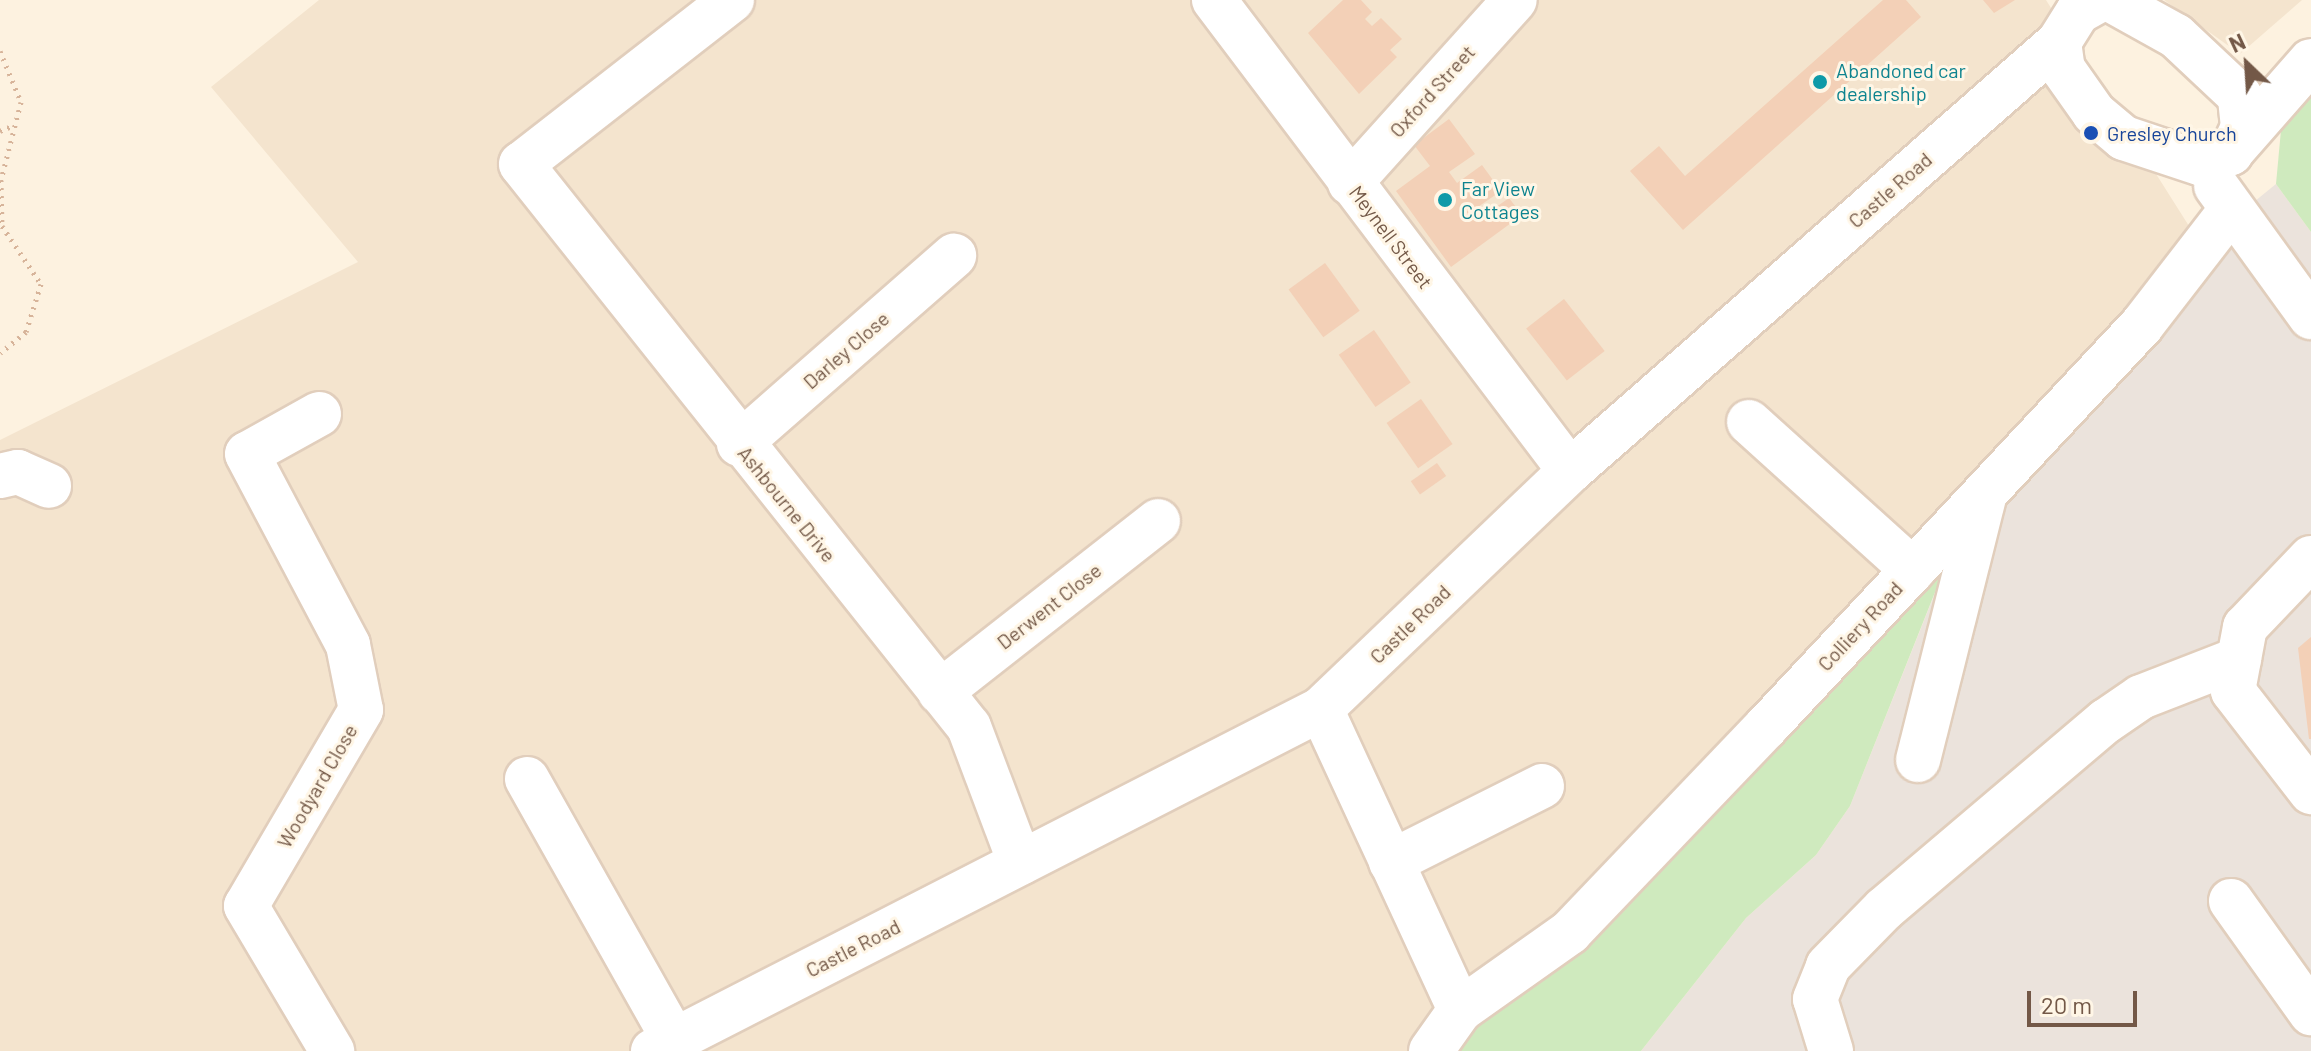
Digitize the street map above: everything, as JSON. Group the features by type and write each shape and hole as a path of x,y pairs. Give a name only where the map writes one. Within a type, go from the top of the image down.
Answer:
{"street":[{"name":"Ashbourne Drive","path":"732,0 521,164 739,444 969,727 1020,863"},
{"name":"Meynell Street","path":"1214,0 1570,471"},
{"name":"Oxford Street","path":"1350,183 1515,0"},
{"name":"Castle Road","path":"664,1046 1321,709 1570,471 2059,42 2078,12 2100,0"},
{"path":"2111,0 2134,8 2218,70 2240,96 2243,127 2216,158"},
{"path":"2059,42 2063,69 2104,121 2124,138 2216,158"},
{"path":"2216,158 2305,67"},
{"path":"2218,70 2249,80 2305,67"},
{"path":"2216,158 2231,210 2311,317"},
{"name":"Colliery Road","path":"1431,1051 1460,1010 1570,932 2142,325 2231,210"},
{"name":"Darley Close","path":"739,444 954,256"},
{"name":"Woodyard Close","path":"319,414 247,454 348,645 361,710 246,906 332,1051"},
{"path":"1749,422 1913,570"},
{"path":"0,476 18,472 49,486"},
{"path":"1918,760 1986,491"},
{"name":"Derwent Close","path":"940,692 1158,521"},
{"path":"2311,558 2245,627 2233,691 2311,792"},
{"path":"1831,1051 1815,999 1828,966 1884,909 2106,721 2141,697 2239,659"},
{"path":"1321,709 1460,1010"},
{"path":"527,779 664,1046"},
{"path":"1391,862 1542,786"},
{"path":"2231,901 2311,1013"}],"path":[{"path":"0,51 21,102 1,180 2,226 41,284 26,332 0,353"},
{"path":"0,131 15,125"}],"shaded area":[{"path":"319,0 2046,0 2201,245 1451,1051 0,1051 0,440 358,262 211,87"},
{"path":"2164,0 2302,0 2240,54"},
{"path":"2276,184 2311,232 2311,1051 1641,1051 1746,918 1816,855 1850,806 1982,475 2201,245"}],"green space":[{"path":"2311,97 2311,232 2276,184 2281,130"},
{"path":"1951,552 1850,806 1816,855 1746,918 1641,1051 1451,1051 1470,1021"}],"building":[{"path":"1343,0 1361,0 1372,12 1365,19 1372,26 1381,18 1402,39 1390,50 1397,57 1359,94 1308,33"},
{"name":"Abandoned car dealership","path":"1883,0 1906,0 1921,17 1683,230 1630,171 1659,146 1685,176"},
{"path":"1983,0 2015,0 1994,13"},
{"name":"Far View Cottages","path":"1449,119 1475,154 1449,172 1457,183 1482,165 1501,191 1475,209 1482,217 1509,198 1522,215 1451,267 1396,191 1430,166 1414,145"},
{"path":"1325,263 1360,311 1323,337 1289,289"},
{"path":"1564,299 1605,351 1567,381 1526,329"},
{"path":"1374,330 1411,382 1375,407 1339,355"},
{"path":"1421,399 1453,444 1418,468 1387,423"},
{"path":"1437,463 1446,476 1420,494 1411,481"},
{"path":"2311,637 2311,739 2309,739 2298,648"}],"place":[{"name":"Abandoned car dealership","path":"1820,82"},
{"name":"Gresley Church","path":"2091,133"},
{"name":"Far View Cottages","path":"1445,200"}]}
